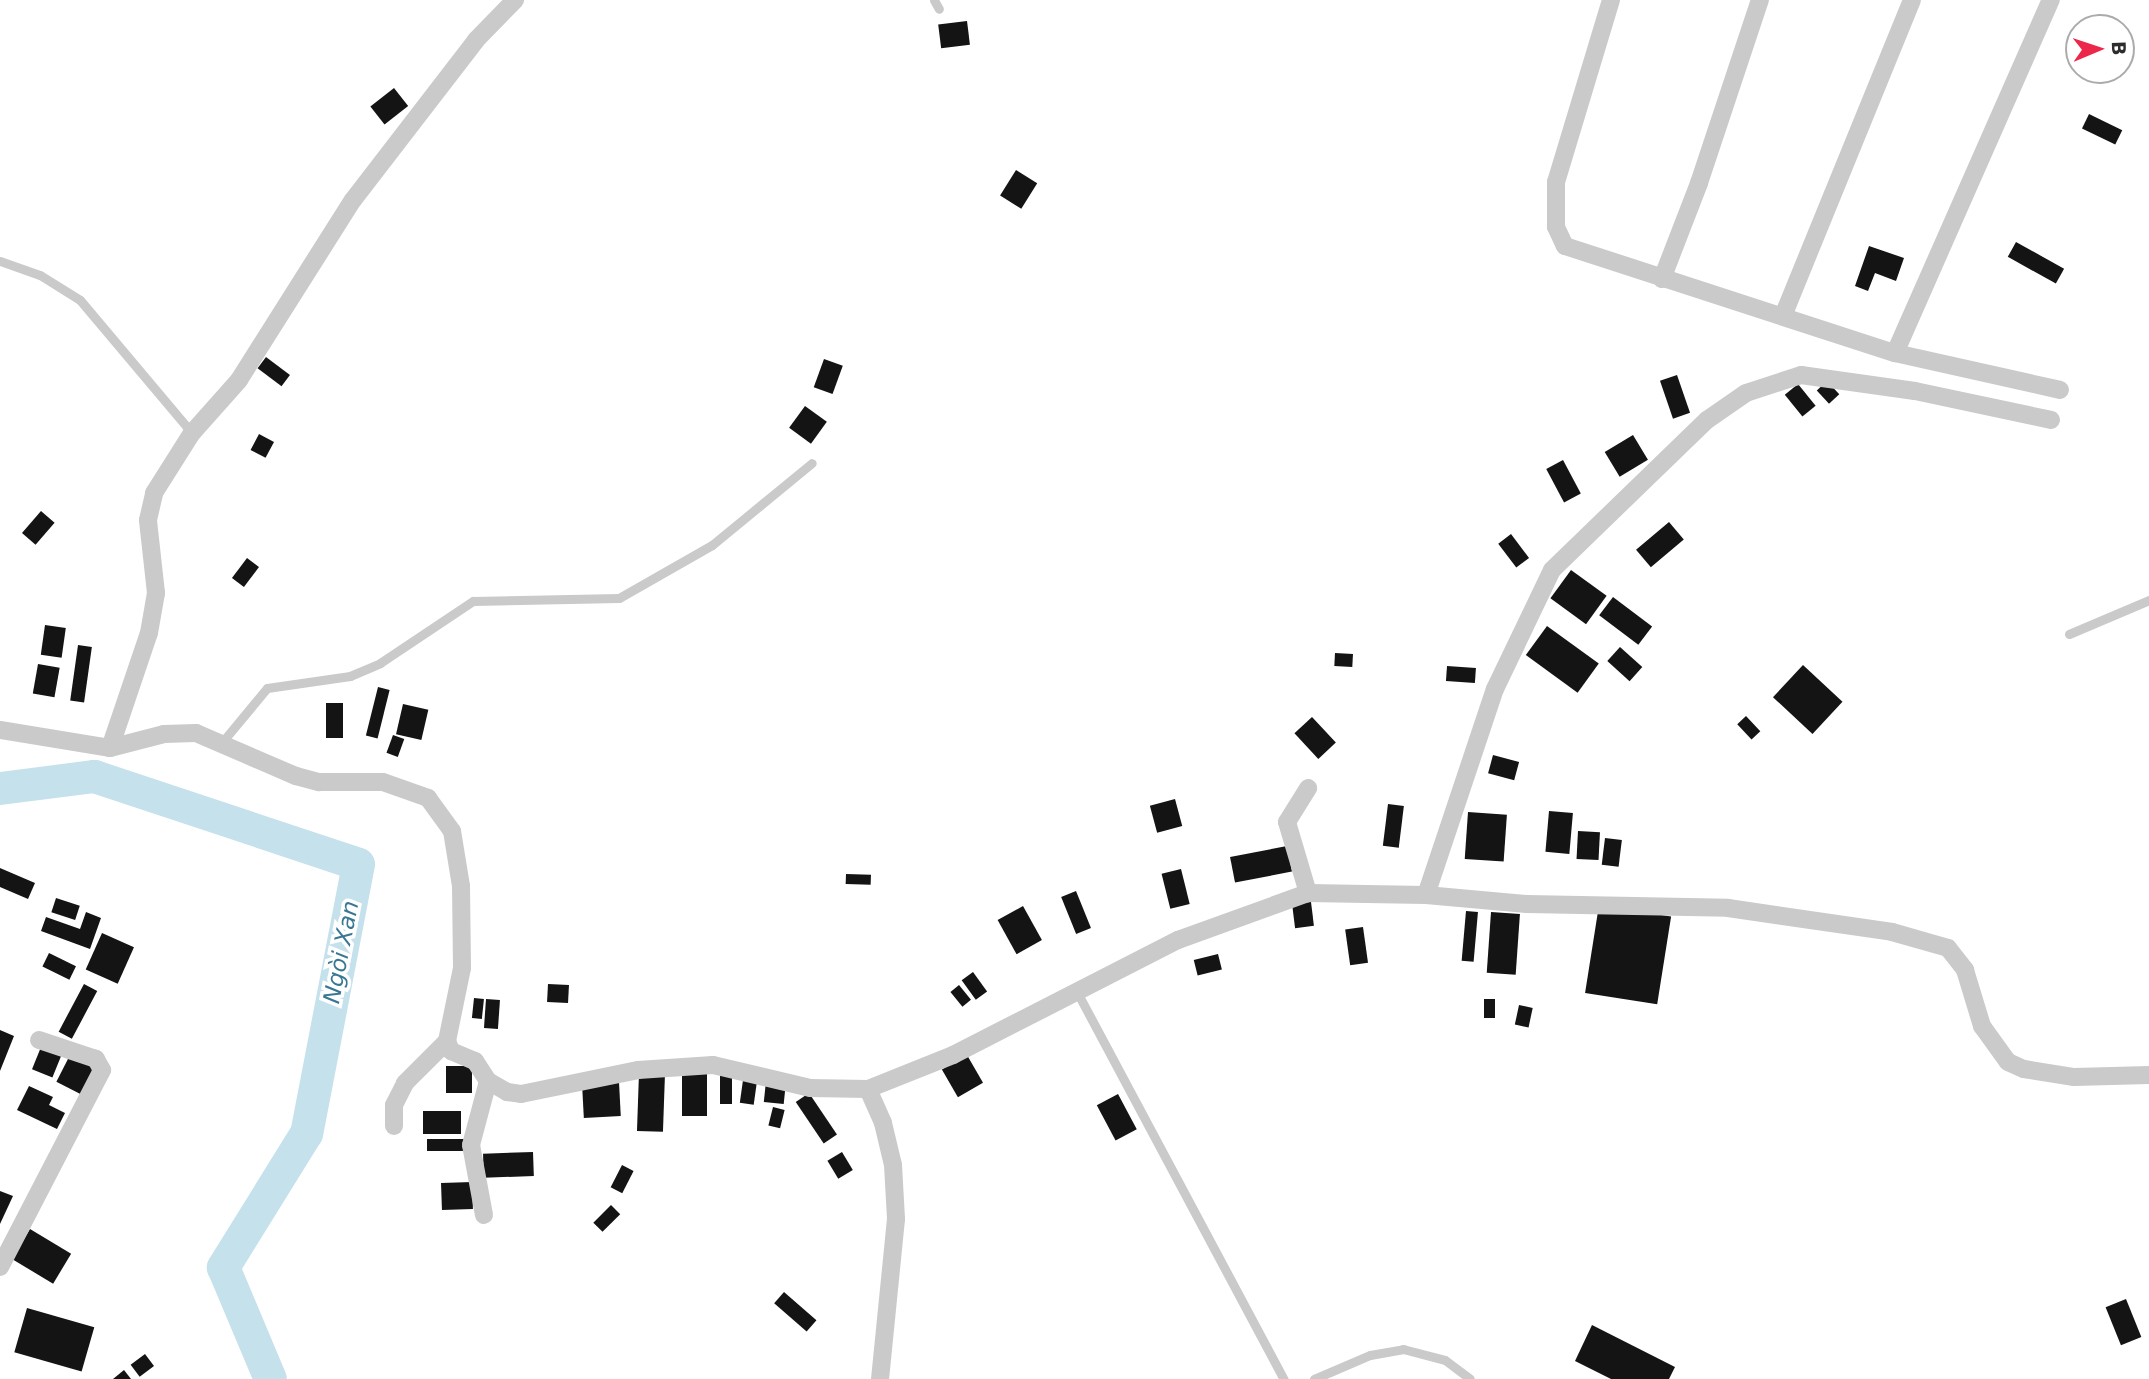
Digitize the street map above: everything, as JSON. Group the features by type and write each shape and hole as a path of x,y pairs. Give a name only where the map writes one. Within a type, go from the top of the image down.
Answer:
{"street":[{"path":"110,748 149,633 156,593 148,520 154,493 192,433 239,380 353,200 476,40 515,0"},
{"path":"1611,0 1556,182 1556,227 1565,246 1581,254 1895,353 2060,390"},
{"path":"1662,279 1699,183 1760,0"},
{"path":"1783,316 1912,0"},
{"path":"1895,353 2051,0"},
{"path":"1426,895 1494,689 1538,593 1552,570 1707,420 1746,393 1801,375 1916,391 2051,420"},
{"path":"0,730 110,748 184,732 223,741 319,782 399,784 428,798 444,817 457,849 463,914 462,968 447,1041 405,1083 394,1105 394,1126"},
{"path":"1308,788 1287,822 1308,893"},
{"path":"447,1041 451,1051 475,1062 488,1081 507,1092 521,1094 638,1070 713,1065 810,1088 867,1089 953,1055 1178,940 1308,893 1426,895 1527,904 1728,908 1922,940 1948,948 1965,970 1982,1026 2008,1062 2024,1069 2074,1077 2149,1075"},
{"path":"0,1267 102,1070 96,1059 38,1040"},
{"path":"484,1214 471,1145 488,1081"},
{"path":"867,1089 883,1123 893,1165 896,1219 880,1379"}],"lane":[{"path":"0,261 40,275 80,300 192,433"},
{"path":"223,741 267,688 350,676 388,658 473,601 619,598 712,545 812,464"},
{"path":"2068,634 2149,600"},
{"path":"1077,992 1284,1379"},
{"path":"1314,1379 1370,1354 1403,1349 1445,1360 1470,1379"}],"building":[{"path":"967,21 970,45 941,48 938,25"},
{"path":"394,88 408,106 385,125 370,106"},
{"path":"2089,114 2122,130 2115,145 2082,128"},
{"path":"1016,170 1037,183 1021,209 1000,195"},
{"path":"2016,242 2064,269 2056,284 2008,257"},
{"path":"1869,246 1904,258 1896,281 1875,273 1868,291 1855,286"},
{"path":"266,357 290,375 282,386 258,368"},
{"path":"824,359 843,366 833,394 814,387"},
{"path":"1677,375 1690,413 1673,419 1660,381"},
{"path":"1827,381 1839,394 1829,404 1817,391"},
{"path":"1798,384 1816,406 1802,416 1785,395"},
{"path":"805,406 827,422 811,444 789,428"},
{"path":"259,434 274,442 266,458 251,450"},
{"path":"1633,435 1648,460 1620,477 1605,452"},
{"path":"1563,460 1581,494 1564,502 1546,469"},
{"path":"41,511 55,523 36,545 22,533"},
{"path":"1669,522 1684,540 1651,567 1636,550"},
{"path":"1511,534 1529,558 1516,568 1498,544"},
{"path":"247,558 259,567 244,587 232,578"},
{"path":"1571,570 1607,596 1586,624 1550,598"},
{"path":"1613,597 1652,626 1638,645 1599,615"},
{"path":"45,625 66,628 62,658 41,655"},
{"path":"1547,626 1599,664 1578,693 1526,655"},
{"path":"78,645 92,647 84,702 70,700"},
{"path":"1620,647 1642,667 1630,681 1607,661"},
{"path":"1335,653 1353,654 1352,667 1334,666"},
{"path":"38,664 60,668 54,697 33,694"},
{"path":"1803,665 1842,702 1812,734 1773,697"},
{"path":"1447,666 1476,668 1475,683 1446,681"},
{"path":"378,687 390,690 378,738 366,736"},
{"path":"326,703 343,703 343,738 326,738"},
{"path":"403,704 428,710 421,740 396,734"},
{"path":"1746,716 1760,731 1752,740 1737,724"},
{"path":"1312,717 1336,743 1318,759 1294,733"},
{"path":"393,735 404,739 398,757 387,753"},
{"path":"1493,755 1519,762 1514,780 1488,773"},
{"path":"1175,799 1182,826 1157,833 1150,806"},
{"path":"1388,804 1404,806 1399,848 1383,846"},
{"path":"1549,811 1573,813 1569,854 1545,852"},
{"path":"1468,812 1507,815 1504,862 1465,859"},
{"path":"1578,831 1600,832 1599,860 1577,859"},
{"path":"1605,838 1622,840 1619,867 1602,865"},
{"path":"1287,846 1292,872 1235,883 1230,857"},
{"path":"0,868 35,883 28,899 0,887"},
{"path":"1181,869 1190,904 1170,909 1162,874"},
{"path":"846,874 871,875 871,885 846,884"},
{"path":"1076,891 1091,928 1076,934 1061,897"},
{"path":"56,898 80,906 75,920 51,912"},
{"path":"1311,902 1314,926 1295,928 1292,904"},
{"path":"1599,905 1671,916 1657,1004 1585,993"},
{"path":"1023,906 1042,940 1017,954 998,920"},
{"path":"1466,911 1478,912 1474,962 1462,961"},
{"path":"86,912 101,918 90,949 41,931 46,917 80,929"},
{"path":"1491,912 1520,914 1516,975 1487,973"},
{"path":"1363,927 1368,963 1350,965 1345,930"},
{"path":"102,933 134,947 118,984 86,970"},
{"path":"49,953 76,966 69,980 42,966"},
{"path":"1218,954 1222,970 1198,976 1194,960"},
{"path":"973,972 987,991 976,1000 962,980"},
{"path":"84,984 97,991 72,1039 59,1032"},
{"path":"548,984 569,985 568,1003 547,1002"},
{"path":"959,985 971,1000 962,1007 950,992"},
{"path":"474,998 484,999 482,1019 472,1018"},
{"path":"486,999 500,1000 498,1029 484,1028"},
{"path":"1484,999 1495,999 1495,1018 1484,1018"},
{"path":"1519,1005 1533,1008 1529,1027 1515,1025"},
{"path":"0,1030 14,1036 0,1071"},
{"path":"41,1047 61,1055 52,1077 32,1069"},
{"path":"70,1055 95,1068 81,1094 56,1082"},
{"path":"967,1055 983,1083 958,1097 942,1070"},
{"path":"446,1066 472,1066 472,1093 446,1093"},
{"path":"682,1069 707,1069 707,1116 682,1116"},
{"path":"639,1073 665,1074 663,1132 637,1131"},
{"path":"720,1073 732,1073 732,1104 720,1104"},
{"path":"744,1073 758,1075 754,1105 740,1103"},
{"path":"766,1081 786,1083 784,1104 764,1102"},
{"path":"619,1082 621,1116 584,1118 582,1084"},
{"path":"29,1086 53,1097 49,1105 65,1113 57,1129 17,1110"},
{"path":"809,1093 837,1134 824,1143 796,1102"},
{"path":"1118,1094 1137,1129 1116,1141 1097,1105"},
{"path":"773,1107 785,1110 780,1128 768,1125"},
{"path":"423,1111 461,1111 461,1134 423,1134"},
{"path":"427,1139 465,1139 465,1151 427,1151"},
{"path":"533,1152 534,1176 484,1178 483,1154"},
{"path":"842,1152 853,1170 838,1179 827,1161"},
{"path":"622,1165 634,1171 622,1193 611,1187"},
{"path":"472,1182 473,1209 442,1210 441,1183"},
{"path":"0,1191 13,1196 0,1224"},
{"path":"611,1205 620,1214 603,1232 593,1223"},
{"path":"30,1229 71,1254 53,1284 12,1259"},
{"path":"784,1292 816,1320 807,1332 774,1303"},
{"path":"2126,1299 2141,1337 2121,1345 2106,1307"},
{"path":"27,1308 94,1327 82,1372 14,1352"},
{"path":"1592,1325 1675,1367 1669,1379 1611,1379 1575,1361"},
{"path":"145,1354 154,1366 140,1377 131,1365"},
{"path":"124,1370 131,1379 113,1379"}],"waterway":[{"name":"Ngòi Xan","path":"0,788 94,776 358,864 306,1133 223,1267 270,1379"}]}
